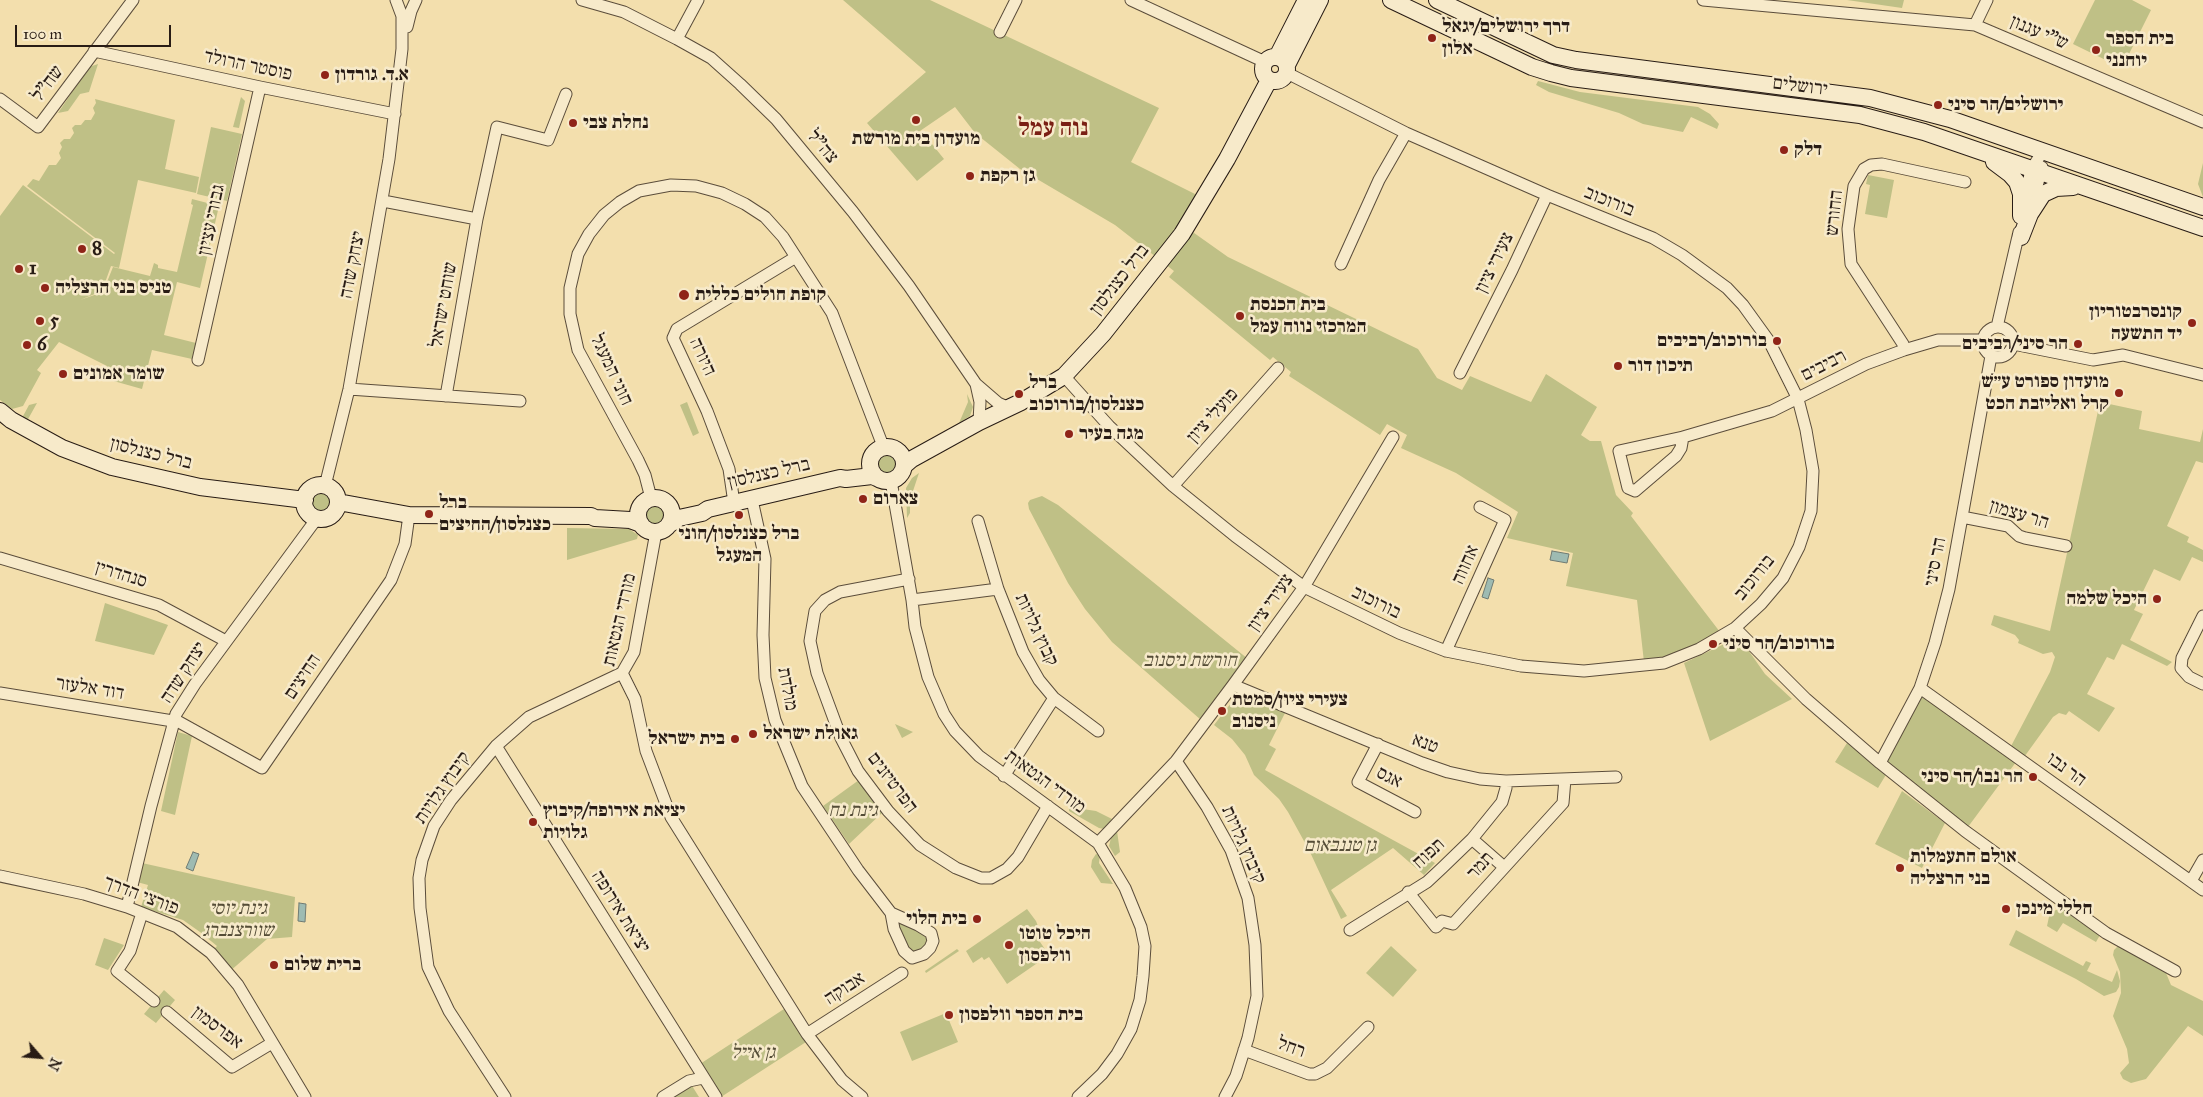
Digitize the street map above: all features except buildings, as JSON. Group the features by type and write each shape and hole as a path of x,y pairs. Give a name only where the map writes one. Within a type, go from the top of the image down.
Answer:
{"street":[{"name":"שח\"ל","path":"0,99 38,127 133,0"},
{"path":"397,0 409,2 415,0"},
{"name":"יצחק שדה","path":"325,486 348,389 383,201 402,49 402,16 397,0"},
{"name":"יצחק שדה","path":"402,49 415,0"},
{"name":"צה\"ל","path":"582,0 624,12 677,38 710,58 740,84 776,119 854,212 907,282 976,384 998,403 1009,408"},
{"path":"677,38 698,0"},
{"path":"1000,32 1016,0"},
{"name":"בורוכוב","path":"1064,376 1109,426 1173,486 1304,588 1399,633 1446,651 1521,666 1584,671 1622,668 1664,663 1699,650 1735,628 1761,604 1783,578 1799,547 1811,511 1813,471 1798,398 1769,341 1743,305 1720,283 1682,255 1653,238 1547,195 1406,133 1279,65 1132,0"},
{"name":"ירושלים","path":"1391,0 1532,66 1551,73 1571,78 1860,115 1924,132 2203,228"},
{"name":"ירושלים","path":"1437,0 1553,55 1576,60 1870,98 1950,119 2203,207"},
{"name":"ש\"י עגנון","path":"1703,0 1805,4 1975,24 2203,122"},
{"path":"1975,24 1986,0"},
{"path":"1279,65 1316,2"},
{"name":"פוסטר הרולד","path":"94,51 395,114"},
{"name":"ברל כצנלסון","path":"663,528 679,518 702,513 708,509 840,478 872,476 884,479 900,475 902,458 912,459 931,450 1064,376 1102,334 1182,234 1227,159 1269,80 1263,70 1279,65"},
{"name":"גבורי עציון","path":"198,360 260,87"},
{"name":"שוחט ישראל","path":"446,396 477,220 497,127 548,140 566,94"},
{"path":"1341,264 1379,180 1406,133"},
{"path":"1997,327 2043,151"},
{"path":"1982,153 2002,167 2017,182 2021,194 2020,238"},
{"name":"החורש","path":"1904,350 1903,344 1851,264 1848,229 1854,186 1864,168 1871,164 1882,164 1965,182"},
{"path":"2021,216 2037,172"},
{"name":"חוני המעגל","path":"646,502 645,475 578,350 570,314 570,288 578,254 589,234 604,215 620,202 639,191 671,185 696,186 722,193 745,204 765,218 783,237 832,313 883,446"},
{"path":"2020,238 2030,214 2043,194 2049,190 2065,186 2083,188"},
{"name":"צעירי ציון","path":"1460,373 1547,195"},
{"path":"383,201 477,220"},
{"name":"היורה","path":"734,503 729,469 707,411 674,338 677,329 796,257"},
{"path":"1997,327 2010,334 2013,344 2005,355 2000,357 1991,356 1984,349 1983,340 1989,329 1997,327"},
{"name":"רביבים","path":"1683,437 1681,448 1676,456 1635,491 1628,488 1619,451 1683,437 1765,414 1866,364 1904,350 1938,340 1983,340"},
{"path":"2013,344 2093,360 2123,355 2203,375"},
{"name":"הר סיני","path":"1880,763 1920,688 1949,589 1991,356"},
{"name":"פועלי ציון","path":"1173,486 1278,368"},
{"name":"צה\"ל","path":"976,384 980,402 979,422"},
{"path":"348,389 520,401"},
{"name":"ברל כצנלסון","path":"0,411 10,420 62,448 112,467 200,486 305,500"},
{"name":"צעירי ציון","path":"1098,842 1176,761 1234,685 1304,588 1393,437"},
{"path":"883,446 892,446 902,458"},
{"name":"ברל כצנלסון","path":"840,478 844,473 863,465 876,450 883,446"},
{"path":"871,458 870,467 884,479"},
{"name":"מורדי הגטאות","path":"884,479 908,578 915,627 928,678 944,714 955,731 979,756 1004,776 1098,842 1134,907 1145,946 1140,1000 1131,1029 1117,1054 1102,1074 1078,1097"},
{"path":"325,486 336,493 338,502 333,514 324,518 313,516 308,512 305,500 308,492 312,488 325,486"},
{"name":"ברל כצנלסון","path":"646,502 663,500 679,508 704,507 708,509"},
{"name":"מולדת","path":"752,500 765,559 763,635 765,678 775,720 802,786 858,870 891,913"},
{"path":"338,502 408,515 591,516 595,518 630,520 641,524"},
{"path":"591,516 596,512 630,511 646,502"},
{"path":"646,502 638,516 646,530 663,528 672,514 667,503"},
{"name":"אחווה","path":"1446,651 1505,520 1480,506"},
{"name":"החיצים","path":"174,721 185,724 262,768 391,580 405,544 408,515"},
{"name":"הר עצמון","path":"1962,517 2008,526 2019,536 2066,546"},
{"name":"יצחק שדה","path":"127,907 174,721 195,684 312,524 316,520 324,518"},
{"name":"קבוץ גלויות","path":"978,521 998,589 1023,652 1039,680 1054,698 1098,731"},
{"name":"מורדי הגטאות","path":"663,528 634,652 622,673 635,699 646,751 671,817 807,1034 842,1080 862,1097"},
{"name":"סנהדרין","path":"0,558 159,606 226,641"},
{"name":"הפרטיזנים","path":"908,578 840,592 825,600 815,611 810,642 818,672 842,738 858,771 888,811 920,845 956,868 981,878 991,878 1007,869 1018,857 1048,806"},
{"path":"912,600 998,589"},
{"path":"2203,616 2182,658 2181,668 2189,677 2203,684"},
{"path":"1735,628 1806,699 1880,763 1965,831 2101,929 2175,971"},
{"name":"קיבוץ גלויות","path":"505,1097 449,1011 428,967 420,908 419,878 422,860 434,826 466,781 496,746 529,717 622,673"},
{"name":"טנא","path":"1234,685 1448,772 1480,779 1506,781 1616,777"},
{"name":"הר נבו","path":"1920,688 2203,890"},
{"name":"דוד אלעזר","path":"0,693 174,721"},
{"path":"1004,776 1054,698"},
{"name":"אגס","path":"1378,744 1358,782 1415,812"},
{"name":"יציאת אירופה","path":"496,746 716,1097"},
{"name":"קיבוץ גלויות","path":"1176,761 1207,807 1231,850 1248,898 1255,944 1256,996 1244,1050 1236,1076 1225,1097"},
{"name":"תמר","path":"1408,892 1436,927 1440,922 1449,922 1504,867 1563,803 1565,779"},
{"name":"תפוח","path":"1350,930 1408,892 1427,882 1472,839 1502,802 1506,781"},
{"path":"1472,839 1504,867"},
{"path":"2191,881 2203,860"},
{"name":"פורצי הדרך","path":"0,876 84,894 127,907 177,927 211,953 238,985 304,1097"},
{"path":"142,913 130,951 117,971 154,1001"},
{"name":"אבוקה","path":"807,1034 902,973"},
{"name":"אפרסמון","path":"167,1012 232,1066 272,1043"},
{"name":"רחל","path":"1244,1050 1309,1074 1315,1074 1327,1068 1368,1026"},
{"path":"663,1097 689,1081 703,1078"}],"green space":[{"path":"843,0 930,0 1159,108 1131,162 1197,195 1180,223 1228,257 1418,349 1437,378 1462,390 1470,376 1531,402 1546,374 1597,407 1581,435 1590,441 1601,441 1616,495 1633,513 1631,516 1720,632 1692,649 1663,660 1644,662 1637,600 1566,586 1573,553 1507,538 1518,512 1456,473 1401,448 1407,435 1387,424 1380,435 1289,376 1291,372 1273,357 1270,360 1169,277 1174,271 1115,225 1020,169 975,133 955,107 917,133 928,147 932,144 944,159 917,181 867,123 926,72"},
{"path":"1847,0 1904,0 1902,8"},
{"path":"2095,0 2132,0 2151,10 2122,68 2073,44"},
{"path":"98,64 89,92 80,94 68,111 58,113 89,67"},
{"path":"1538,81 1580,92 1698,107 1710,114 1719,124 1717,129 1691,117 1683,132 1643,124 1619,113 1549,92 1536,85"},
{"path":"241,97 245,101 239,128 233,127"},
{"path":"95,99 175,120 165,169 199,177 196,193 138,180 119,268 111,266 102,291 80,300 103,292 113,267 150,276 154,263 158,265 158,268 177,272 193,205 191,204 192,199 219,206 200,288 177,282 164,335 196,343 192,359 152,350 142,389 103,378 107,366 59,342 37,370 41,373 23,406 12,409 0,400 0,216 23,185 115,253 27,186 33,179 39,181 49,165 56,165 61,158 59,153 62,147 60,143 64,139 70,139 74,133 72,128 75,125 81,125 85,120 91,120 95,113 93,108 96,103"},
{"path":"211,127 242,134 227,201 197,194"},
{"path":"2203,163 2203,197 2198,184"},
{"path":"1868,175 1894,180 1887,218 1865,214 1870,185 1866,184"},
{"path":"967,394 973,407 970,416 959,423 968,402"},
{"path":"687,402 699,433 693,436 680,405"},
{"path":"2100,402 2142,411 2139,429 2200,442 2203,429 2203,463 2196,461 2167,526 2189,537 2187,542 2203,550 2203,562 2192,557 2180,581 2154,569 2134,610 2143,614 2130,640 2172,662 2167,666 2122,644 2114,660 2107,657 2087,694 2115,708 2099,732 2069,711 2066,715 2059,713 2053,717 2022,760 2016,762 1965,831 1880,763 1920,688 2009,750 2050,672 2055,657 2052,652 2043,654 2018,643 2019,640 2015,635 1991,625 1994,615 2050,631"},
{"path":"37,403 27,421 22,418 29,405"},
{"path":"888,454 895,457 898,464 895,471 888,474 881,471 878,464 881,457"},
{"path":"919,473 910,500 910,513 907,518 906,488 912,478"},
{"path":"321,492 328,495 331,502 328,509 321,512 314,509 311,502 314,495"},
{"name":"חורשת ניסנוב","path":"1042,496 1058,505 1248,659 1201,720 1112,642 1085,609 1068,583 1029,509 1028,503 1030,500"},
{"path":"655,506 661,509 664,515 661,521 655,524 649,521 646,515 649,509"},
{"path":"567,528 629,529 638,535 637,539 567,560"},
{"path":"105,603 168,625 154,655 95,641"},
{"path":"1739,637 1765,674 1792,699 1710,741 1684,663"},
{"name":"גן טננבאום","path":"1238,694 1286,711 1269,745 1276,749 1265,770 1435,863 1424,875 1393,848 1331,890 1347,916 1341,919 1310,852 1288,812 1279,799 1254,775 1245,755 1232,739 1214,725"},
{"path":"895,724 913,732 902,738"},
{"path":"178,732 192,736 175,815 161,811"},
{"path":"1847,743 1887,773 1878,788 1835,762"},
{"name":"גינת נח","path":"859,780 882,813 849,844 823,806"},
{"path":"1902,791 1945,823 1922,868 1875,844"},
{"path":"1069,807 1096,811 1112,819 1104,829 1099,828 1069,811"},
{"path":"1117,831 1120,852 1115,856 1109,846 1111,838"},
{"path":"1096,854 1100,855 1099,863 1113,884 1101,883 1091,867 1092,860"},
{"name":"גינת יוסי שוורצנברג","path":"142,863 295,897 292,937 267,939 229,972 211,952 217,946 200,932 183,920 141,907 148,885 137,882"},
{"path":"2063,908 2100,935 2096,942 2063,923 2057,932 2047,926 2050,912"},
{"name":"היכל טוטו וולפסון","path":"1027,909 1036,921 1042,937 1038,939 1049,955 1007,984 989,957 984,960 982,957 973,963 966,951"},
{"path":"891,913 933,941 912,958"},
{"path":"2016,930 2083,966 2086,961 2091,963 2087,971 2112,982 2117,970 2120,981 2119,987 2116,992 2104,996 2076,979 2009,945"},
{"path":"104,938 124,945 108,970 95,965"},
{"path":"2120,944 2166,973 2171,985 2203,1001 2203,1036 2188,1026 2146,1079 2131,1083 2123,1079 2120,1073 2129,1063 2127,1049 2113,1016 2121,993 2120,972 2113,955 2114,950"},
{"path":"1391,946 1417,970 1393,997 1366,973"},
{"path":"957,949 959,951 926,973 925,971"},
{"path":"164,990 175,1000 156,1023 144,1014"},
{"name":"גן אייל","path":"784,1009 806,1042 721,1097 700,1064"},
{"path":"946,1013 958,1042 912,1061 900,1032"},
{"path":"689,1081 699,1097 664,1097"}],"water":[{"path":"1552,551 1569,554 1567,563 1550,560"},
{"path":"1488,578 1494,580 1488,599 1482,597"},
{"path":"193,852 199,854 193,871 186,868"},
{"path":"299,903 306,904 305,922 298,921"}],"place":[{"name":"דרך ירושלים/יגאל אלון","path":"1432,38"},
{"name":"בית הספר יוחנני","path":"2096,50"},
{"name":"א.ד. גורדון","path":"325,75"},
{"name":"ירושלים/הר סיני","path":"1938,105"},
{"name":"מועדון בית מורשת","path":"916,120"},
{"name":"נחלת צבי","path":"573,123"},
{"name":"דלק","path":"1784,150"},
{"name":"גן רקפת","path":"970,176"},
{"name":"8","path":"82,249"},
{"name":"1","path":"19,269"},
{"name":"טניס בני הרצליה","path":"45,288"},
{"name":"קופת חולים כללית","path":"684,295"},
{"name":"בית הכנסת המרכזי נווה עמל","path":"1240,316"},
{"name":"5","path":"40,321"},
{"name":"קונסרבטוריון יד התשעה","path":"2192,323"},
{"name":"בורוכוב/רביבים","path":"1777,341"},
{"name":"הר סיני/רביבים","path":"2078,344"},
{"name":"6","path":"27,345"},
{"name":"תיכון דור","path":"1618,366"},
{"name":"שומר אמונים","path":"63,374"},
{"name":"מועדון ספורט ע״שׁ קרל ואליזבת הכט","path":"2119,393"},
{"name":"ברל כצנלסון/בורוכוב","path":"1019,394"},
{"name":"מגה בעיר","path":"1069,434"},
{"name":"צארום","path":"863,499"},
{"name":"ברל כצנלסון/החיצים","path":"429,514"},
{"name":"ברל כצנלסון/חוני המעגל","path":"739,515"},
{"name":"היכל שלמה","path":"2157,599"},
{"name":"בורוכוב/הר סיני","path":"1713,644"},
{"name":"צעירי ציון/סמטת ניסנוב","path":"1222,711"},
{"name":"גאולת ישראל","path":"753,734"},
{"name":"בית ישראל","path":"735,739"},
{"name":"הר נבו/הר סיני","path":"2033,777"},
{"name":"יציאת אירופה/קיבוץ גלויות","path":"533,822"},
{"name":"אולם התעמלות בני הרצליה","path":"1900,868"},
{"name":"חללי מינכן","path":"2006,909"},
{"name":"בית הלוי","path":"977,919"},
{"name":"היכל טוטו וולפסון","path":"1009,945"},
{"name":"ברית שלום","path":"274,965"},
{"name":"בית הספר וולפסון","path":"949,1015"}],"district":[{"name":"נוה עמל","path":"1053,129"}]}
